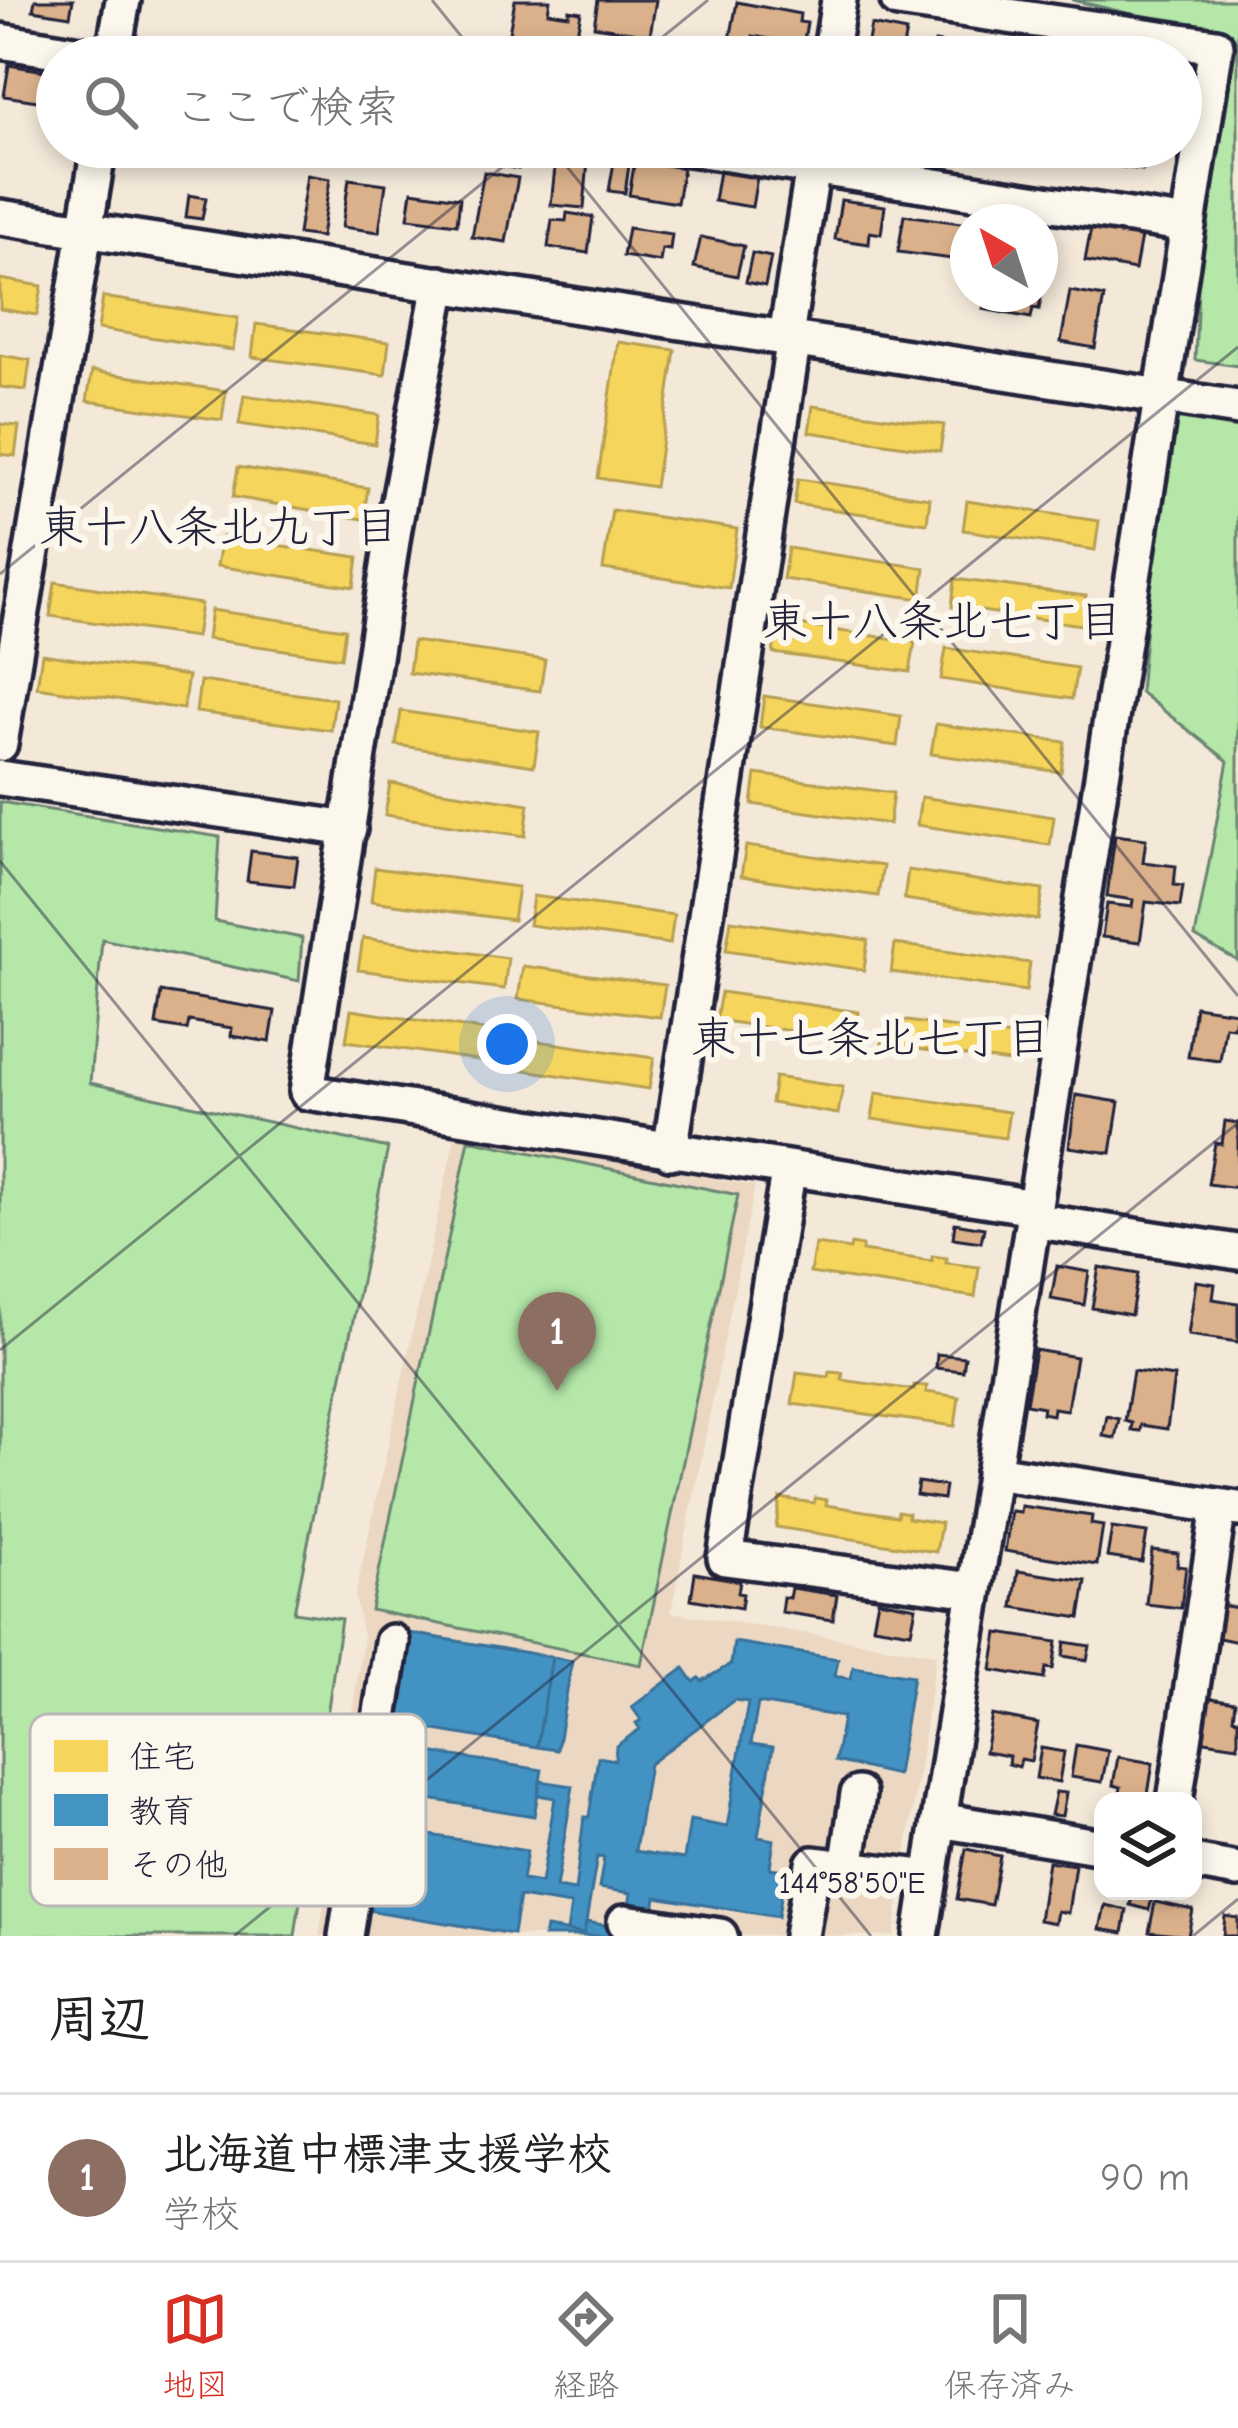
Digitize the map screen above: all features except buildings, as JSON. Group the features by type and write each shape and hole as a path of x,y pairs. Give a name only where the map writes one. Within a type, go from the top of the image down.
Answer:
{"street":[{"path":"117,36 123,0"},
{"path":"833,36 839,0"},
{"path":"898,0 1147,36"},
{"path":"0,41 36,47"},
{"path":"1202,44 1216,46 1202,136"},
{"path":"0,745 95,168"},
{"path":"670,1152 812,168"},
{"path":"879,168 1188,225"},
{"path":"921,1936 1197,168"},
{"path":"0,217 1238,408"},
{"path":"440,284 394,528 307,1092 1238,1252"},
{"path":"0,778 349,829"},
{"path":"787,1179 725,1558 974,1590"},
{"path":"993,1472 1228,1508 1177,1792"},
{"path":"381,1714 392,1642"},
{"path":"847,1868 858,1794"},
{"path":"939,1820 1094,1846"},
{"path":"801,1936 813,1864 930,1878"},
{"path":"1202,1864 1238,1870"},
{"path":"346,1936 351,1906"},
{"path":"625,1922 720,1936"}],"shaded area":[{"path":"456,1131 755,1186 671,1612 936,1654 894,1936 319,1936 323,1906 426,1906 426,1714 352,1714 363,1637 355,1597"}],"green space":[{"path":"1072,0 1238,0 1238,366 1195,360 1201,213 1182,168 1202,168 1202,36 1174,36 1178,25"},
{"path":"1165,408 1238,421 1238,961 1195,937 1228,761 1140,692"},
{"path":"0,802 220,837 215,921 302,938 299,981 102,939 90,1083 388,1148 294,1612 341,1619 327,1714 30,1714 30,1906 299,1906 295,1936 0,1936"},
{"path":"469,1140 738,1195 641,1665 371,1610"}],"place":[{"name":"北海道中標津支援学校","path":"557,1391"}],"district":[{"name":"東十八条北九丁目","path":"219,527"},
{"name":"東十八条北七丁目","path":"943,621"},
{"name":"東十七条北七丁目","path":"871,1038"}]}
